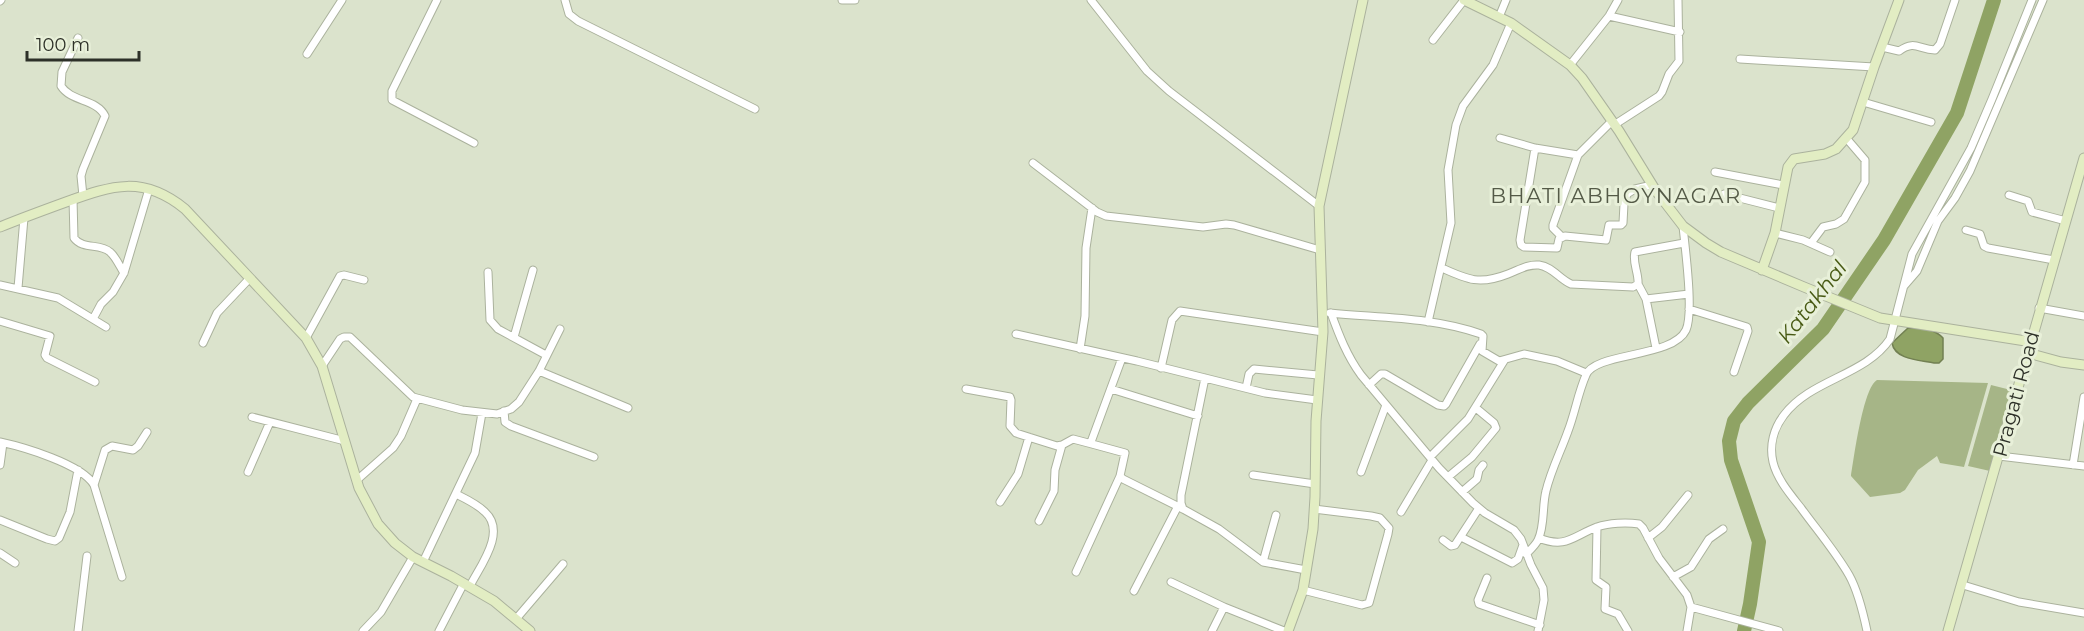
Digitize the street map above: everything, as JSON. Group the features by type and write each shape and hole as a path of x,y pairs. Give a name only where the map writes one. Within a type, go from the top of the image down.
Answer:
{"street":[{"path":"307,54 342,0"},
{"path":"437,0 392,91 392,100 474,143"},
{"path":"565,0 569,14 578,21 755,109"},
{"path":"842,0 855,0"},
{"path":"1091,0 1147,71 1169,91 1319,206"},
{"path":"1171,582 1224,607 1286,631 1303,590 1314,509 1318,375 1327,313 1320,250 1319,206 1364,0"},
{"path":"1433,40 1464,0 1511,23 1570,65 1582,78 1652,185 1683,226 1721,252 1880,318 2031,342"},
{"path":"1499,17 1506,0"},
{"path":"1570,65 1609,16 1618,0"},
{"path":"1652,185 1627,194 1623,223 1609,225 1606,240 1561,236 1553,228 1578,155 1613,123 1662,93 1669,74 1679,61 1678,0"},
{"path":"1762,270 1775,233 1788,167 1794,159 1825,154 1836,149 1853,130 1899,0"},
{"path":"1881,47 1899,51 1914,44 1935,50 1940,44 1955,0"},
{"path":"1867,631 1859,599 1850,577 1838,557 1785,487 1773,461 1772,442 1776,424 1786,411 1820,386 1883,350 1890,339 1912,254 1971,148 2032,0"},
{"path":"1904,286 1917,271 1938,220 1955,198 1970,171 2043,0"},
{"path":"1609,16 1680,32"},
{"path":"1428,322 1451,223 1448,170 1456,125 1463,106 1492,65 1511,23"},
{"path":"78,38 62,72 61,86 69,96 100,108 105,116 83,169 81,184 83,196"},
{"path":"1740,58 1874,67"},
{"path":"1863,102 1931,123"},
{"path":"1500,138 1535,148 1578,155"},
{"path":"1811,243 1823,227 1836,225 1844,219 1865,182 1865,160 1847,139"},
{"path":"1535,148 1521,245 1557,248 1561,236"},
{"name":"Pragati Road","path":"1948,631 1963,585 2039,308 2066,221 2080,186 2084,158"},
{"path":"1033,163 1092,208 1113,218 1203,228 1234,225 1320,250"},
{"path":"1715,172 1783,185"},
{"path":"0,227 108,187 131,186 149,189 168,196 185,209 306,338 322,366 357,480 378,524 395,543 413,557 467,584 530,631"},
{"path":"93,319 124,273 149,189"},
{"path":"1724,194 1779,207"},
{"path":"2009,195 2028,201 2032,212 2066,221"},
{"path":"73,200 74,238 83,245 110,252 124,273"},
{"path":"1080,349 1085,316 1086,248 1092,208"},
{"path":"18,288 24,218"},
{"path":"1526,554 1539,538 1546,491 1568,432 1586,373 1597,363 1627,357 1682,337 1686,330 1689,294 1683,226"},
{"path":"1966,230 1980,234 1984,246 1988,248 2054,260"},
{"path":"1775,233 1811,243 1830,252"},
{"path":"1656,348 1646,299 1638,284 1635,252 1684,243"},
{"path":"1442,268 1464,278 1479,281 1509,274 1525,266 1536,265 1551,270 1565,282 1571,284 1633,287 1638,284"},
{"path":"514,337 533,270"},
{"path":"488,272 490,320 498,329 546,355"},
{"path":"306,338 340,276 364,280"},
{"path":"203,343 217,313 250,278"},
{"path":"0,285 58,298 106,327"},
{"path":"1646,299 1689,294"},
{"path":"2039,308 2084,316"},
{"path":"1689,309 1747,327 1748,331 1734,372"},
{"path":"1161,368 1172,320 1180,311 1323,332"},
{"path":"1327,313 1428,322 1478,333 1483,336 1481,347 1484,353 1494,360 1504,360 1524,354 1557,361 1586,373"},
{"path":"1327,313 1351,363 1431,458 1479,508 1514,530 1543,588 1544,600 1539,628 1479,604 1478,600 1488,578"},
{"path":"0,321 50,336 45,355 47,358 95,382"},
{"path":"322,366 340,339 350,337 405,392 417,399 462,410 497,414 519,402 539,371 560,329"},
{"path":"1016,334 1122,357 1246,388 1317,400"},
{"path":"1369,385 1385,374 1444,406 1483,340"},
{"path":"2028,353 2080,364 2084,374"},
{"path":"1092,444 1091,438 1122,357"},
{"path":"1401,512 1431,458 1476,408 1504,360"},
{"path":"1246,388 1249,374 1254,369 1318,375"},
{"path":"539,371 628,408"},
{"path":"1134,591 1180,508 1205,378"},
{"path":"966,389 1010,397 1010,426 1016,433 1051,444 1062,445 1073,439 1125,453 1120,476 1076,572"},
{"path":"1111,389 1198,416"},
{"path":"2073,465 2084,397"},
{"path":"357,480 393,448 417,399"},
{"path":"1361,472 1386,405"},
{"path":"1448,477 1472,457 1496,428 1494,423 1476,408"},
{"path":"504,411 506,422 511,426 594,457"},
{"path":"423,562 475,453 482,413"},
{"path":"252,417 345,441"},
{"path":"248,472 270,422"},
{"path":"94,485 105,450 112,446 133,450 147,432"},
{"path":"1000,502 1018,474 1029,437"},
{"path":"0,465 2,442 36,452 78,470 90,479 94,485 122,577"},
{"path":"1039,521 1054,491 1055,470 1062,445"},
{"path":"1999,456 2084,466"},
{"path":"1462,492 1477,479 1483,465"},
{"path":"0,520 55,541 70,512 78,470"},
{"path":"1253,475 1315,484"},
{"path":"1120,476 1123,480 1219,529 1263,562 1306,570"},
{"path":"439,631 493,540 493,524 484,510 456,494"},
{"path":"1648,537 1662,527 1688,495"},
{"path":"1443,540 1451,546 1455,545 1479,508"},
{"path":"1303,590 1362,605 1370,603 1389,528 1386,522 1380,519 1314,509"},
{"path":"1263,562 1276,515"},
{"path":"1539,538 1550,543 1562,543 1605,525 1639,524 1659,558 1687,595 1691,607 1687,631"},
{"path":"1597,527 1596,580 1606,587 1605,609 1618,615 1628,631"},
{"path":"1673,577 1691,567 1709,539 1724,528"},
{"path":"1461,537 1512,563 1518,559 1523,545"},
{"path":"0,553 15,563"},
{"path":"78,631 87,556"},
{"path":"363,631 381,612 413,557"},
{"path":"516,619 563,564"},
{"path":"1963,585 2019,602 2084,613"},
{"path":"1212,631 1224,607"},
{"path":"1691,607 1779,631"}],"shaded area":[{"path":"1908,328 1931,331 1943,338 1943,359 1939,363 1909,358 1894,349 1892,343"},
{"path":"1877,380 1988,383 1964,467 1940,463 1937,456 1918,470 1905,490 1900,493 1870,497 1851,476 1863,409 1867,396"},
{"path":"1991,385 2015,391 1990,471 1968,466"}],"waterway":[{"name":"Katakhal","path":"1744,631 1759,542 1731,460 1729,441 1734,421 1748,403 1823,329 1884,240 1957,113 1994,0"}],"district":[{"name":"BHATI ABHOYNAGAR","path":"1616,195"}]}
